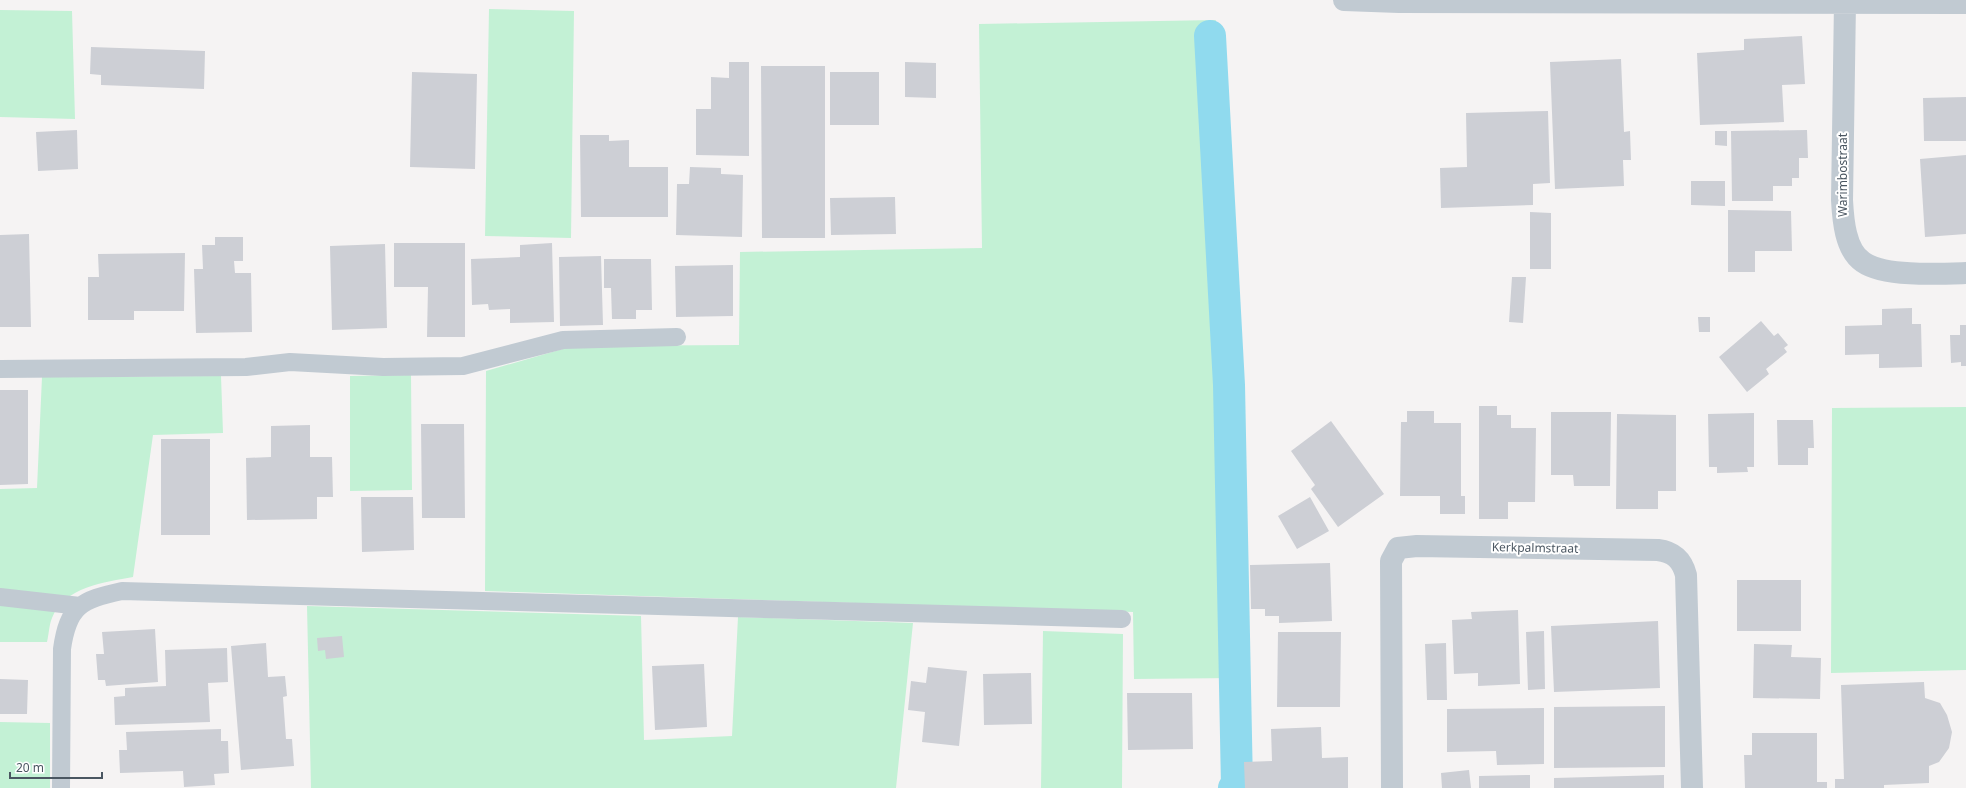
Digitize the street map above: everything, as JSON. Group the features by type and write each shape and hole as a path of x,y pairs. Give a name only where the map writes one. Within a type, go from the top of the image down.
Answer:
{"street":[{"path":"1344,0 1399,2 1966,3"},
{"name":"Warimbostraat","path":"1845,2 1842,200 1843,225 1852,248 1863,262 1887,271 1966,274"},
{"name":"Kerkpalmstraat","path":"1392,788 1391,561 1398,548 1417,546 1658,550 1668,552 1677,557 1684,565 1686,575 1692,788"}],"lane":[{"path":"0,369 246,367 290,362 384,366 463,366 563,340 677,337"},
{"path":"61,788 62,650 64,631 71,616 80,606 94,598 122,592 1122,619"},
{"path":"0,597 80,606"}],"green space":[{"path":"489,9 574,11 571,238 485,236"},
{"path":"0,10 72,11 75,119 0,117"},
{"path":"1216,20 1210,37 1229,385 1235,678 1134,679 1133,612 485,591 486,371 573,346 739,345 740,252 982,248 979,24"},
{"path":"411,375 412,490 350,491 350,376"},
{"path":"221,376 223,433 153,435 133,577 98,584 86,588 66,599 52,618 47,642 0,642 0,489 37,488 42,377"},
{"path":"1966,407 1966,670 1831,673 1832,408"},
{"path":"307,606 641,616 644,740 732,736 738,617 913,623 896,788 311,788"},
{"path":"1043,631 1123,634 1122,788 1041,788"},
{"path":"0,722 50,723 50,788 0,788"}],"building":[{"path":"1802,36 1805,84 1782,85 1784,122 1700,125 1697,53 1744,50 1744,39"},
{"path":"91,47 205,51 204,89 101,85 101,75 90,74"},
{"path":"1621,59 1624,132 1630,131 1631,160 1623,160 1624,186 1555,189 1550,62"},
{"path":"729,62 749,62 749,156 696,155 696,109 711,109 711,77 729,78"},
{"path":"905,62 936,63 936,98 905,97"},
{"path":"761,66 825,66 825,238 762,238"},
{"path":"412,72 477,74 475,169 410,167"},
{"path":"830,72 879,72 879,125 830,125"},
{"path":"1966,97 1966,141 1924,141 1923,98"},
{"path":"1548,111 1550,183 1533,184 1533,205 1441,208 1440,168 1467,167 1466,113"},
{"path":"77,130 78,169 38,171 36,132"},
{"path":"1807,130 1808,158 1799,158 1799,178 1792,178 1792,186 1773,186 1773,201 1732,201 1731,131"},
{"path":"1715,131 1727,131 1727,146 1715,145"},
{"path":"580,135 609,135 609,141 629,140 629,167 668,167 668,217 581,217"},
{"path":"1966,155 1966,234 1925,237 1920,159"},
{"path":"690,167 721,168 721,174 743,175 742,237 676,235 677,184 689,184"},
{"path":"1691,181 1725,181 1725,206 1691,205"},
{"path":"895,197 896,234 831,235 830,198"},
{"path":"1728,210 1791,211 1792,251 1755,251 1755,272 1728,272"},
{"path":"1530,212 1551,213 1551,269 1530,269"},
{"path":"29,234 31,327 0,327 0,235"},
{"path":"215,237 243,237 243,261 234,261 235,273 251,273 252,332 196,333 194,269 203,269 202,245 215,245"},
{"path":"394,243 465,243 465,337 427,337 428,287 394,287"},
{"path":"552,243 554,322 510,323 510,309 489,310 488,304 472,305 471,259 520,257 520,245"},
{"path":"385,244 387,328 332,330 330,246"},
{"path":"185,253 184,311 134,311 134,320 88,320 88,277 99,277 98,254"},
{"path":"601,256 603,325 560,326 559,257"},
{"path":"604,259 651,259 652,310 636,310 636,319 612,319 611,288 604,288"},
{"path":"733,265 733,316 676,317 675,266"},
{"path":"1512,277 1526,277 1523,323 1509,322"},
{"path":"1912,308 1912,324 1921,324 1922,367 1879,368 1879,354 1845,355 1845,326 1882,325 1882,309"},
{"path":"1698,317 1710,317 1710,332 1699,332"},
{"path":"1761,321 1774,336 1778,333 1788,345 1784,348 1787,352 1766,369 1769,374 1747,392 1719,357"},
{"path":"1960,325 1966,325 1966,366 1961,366 1961,362 1951,363 1950,335 1960,335"},
{"path":"0,390 28,390 28,484 0,485"},
{"path":"1479,406 1497,406 1497,415 1511,415 1511,428 1536,428 1535,502 1508,502 1508,519 1479,519"},
{"path":"1407,411 1434,411 1434,423 1461,423 1461,496 1465,496 1465,514 1440,514 1440,496 1400,496 1401,422 1407,422"},
{"path":"1551,412 1611,412 1610,486 1574,486 1573,475 1551,475"},
{"path":"1754,413 1754,467 1747,467 1748,472 1717,473 1717,467 1709,467 1708,414"},
{"path":"1617,414 1676,415 1676,491 1658,491 1658,509 1616,509"},
{"path":"1777,420 1813,420 1814,448 1808,448 1808,465 1778,465"},
{"path":"1331,421 1384,494 1338,527 1311,489 1315,485 1291,451"},
{"path":"421,424 464,424 465,518 422,518"},
{"path":"310,425 310,457 332,457 333,497 317,497 317,519 247,520 246,458 271,457 271,426"},
{"path":"161,439 210,439 210,535 161,535"},
{"path":"361,497 413,497 414,550 362,552"},
{"path":"1310,497 1329,531 1297,549 1278,516"},
{"path":"1330,563 1332,621 1279,623 1279,616 1265,616 1265,609 1251,609 1250,565"},
{"path":"1737,580 1801,580 1801,631 1737,631"},
{"path":"1518,610 1520,684 1478,686 1478,673 1454,674 1452,620 1472,619 1471,612"},
{"path":"1658,621 1660,688 1554,692 1551,626"},
{"path":"155,629 158,682 106,686 105,680 98,680 96,654 104,654 102,632"},
{"path":"1544,631 1545,689 1528,690 1526,632"},
{"path":"1278,632 1341,632 1340,707 1277,707"},
{"path":"342,636 344,657 326,659 325,650 318,651 317,638"},
{"path":"266,643 268,677 285,676 287,696 283,697 286,739 292,739 294,766 241,770 231,646"},
{"path":"1446,643 1447,700 1427,700 1425,644"},
{"path":"1754,644 1792,645 1791,657 1821,658 1820,699 1753,698"},
{"path":"227,648 228,682 208,683 210,722 115,725 114,697 125,696 125,688 166,686 165,650"},
{"path":"704,664 707,727 655,730 652,666"},
{"path":"928,667 967,671 959,746 922,742 925,712 908,710 911,681 926,683"},
{"path":"1031,673 1032,724 984,725 983,674"},
{"path":"0,679 28,680 27,714 0,714"},
{"path":"1924,682 1925,698 1940,703 1947,715 1952,732 1949,748 1939,762 1929,766 1929,783 1884,785 1884,788 1835,788 1835,779 1844,779 1841,685"},
{"path":"1127,693 1192,693 1193,749 1128,750"},
{"path":"1665,706 1665,767 1554,768 1554,707"},
{"path":"1544,708 1544,764 1497,765 1496,751 1447,752 1447,709"},
{"path":"1321,727 1322,758 1348,757 1348,788 1245,788 1244,762 1272,761 1271,729"},
{"path":"221,729 221,741 228,741 229,773 214,774 215,785 184,787 183,771 120,773 119,750 127,750 126,732"},
{"path":"1752,733 1817,733 1817,782 1827,782 1827,788 1745,788 1744,755 1752,755"},
{"path":"1469,770 1471,788 1442,788 1441,773"},
{"path":"1530,775 1530,788 1479,788 1479,776"},
{"path":"1664,775 1664,788 1554,788 1554,778"}],"waterway":[{"path":"1210,36 1229,385 1237,786 1234,788"}]}
